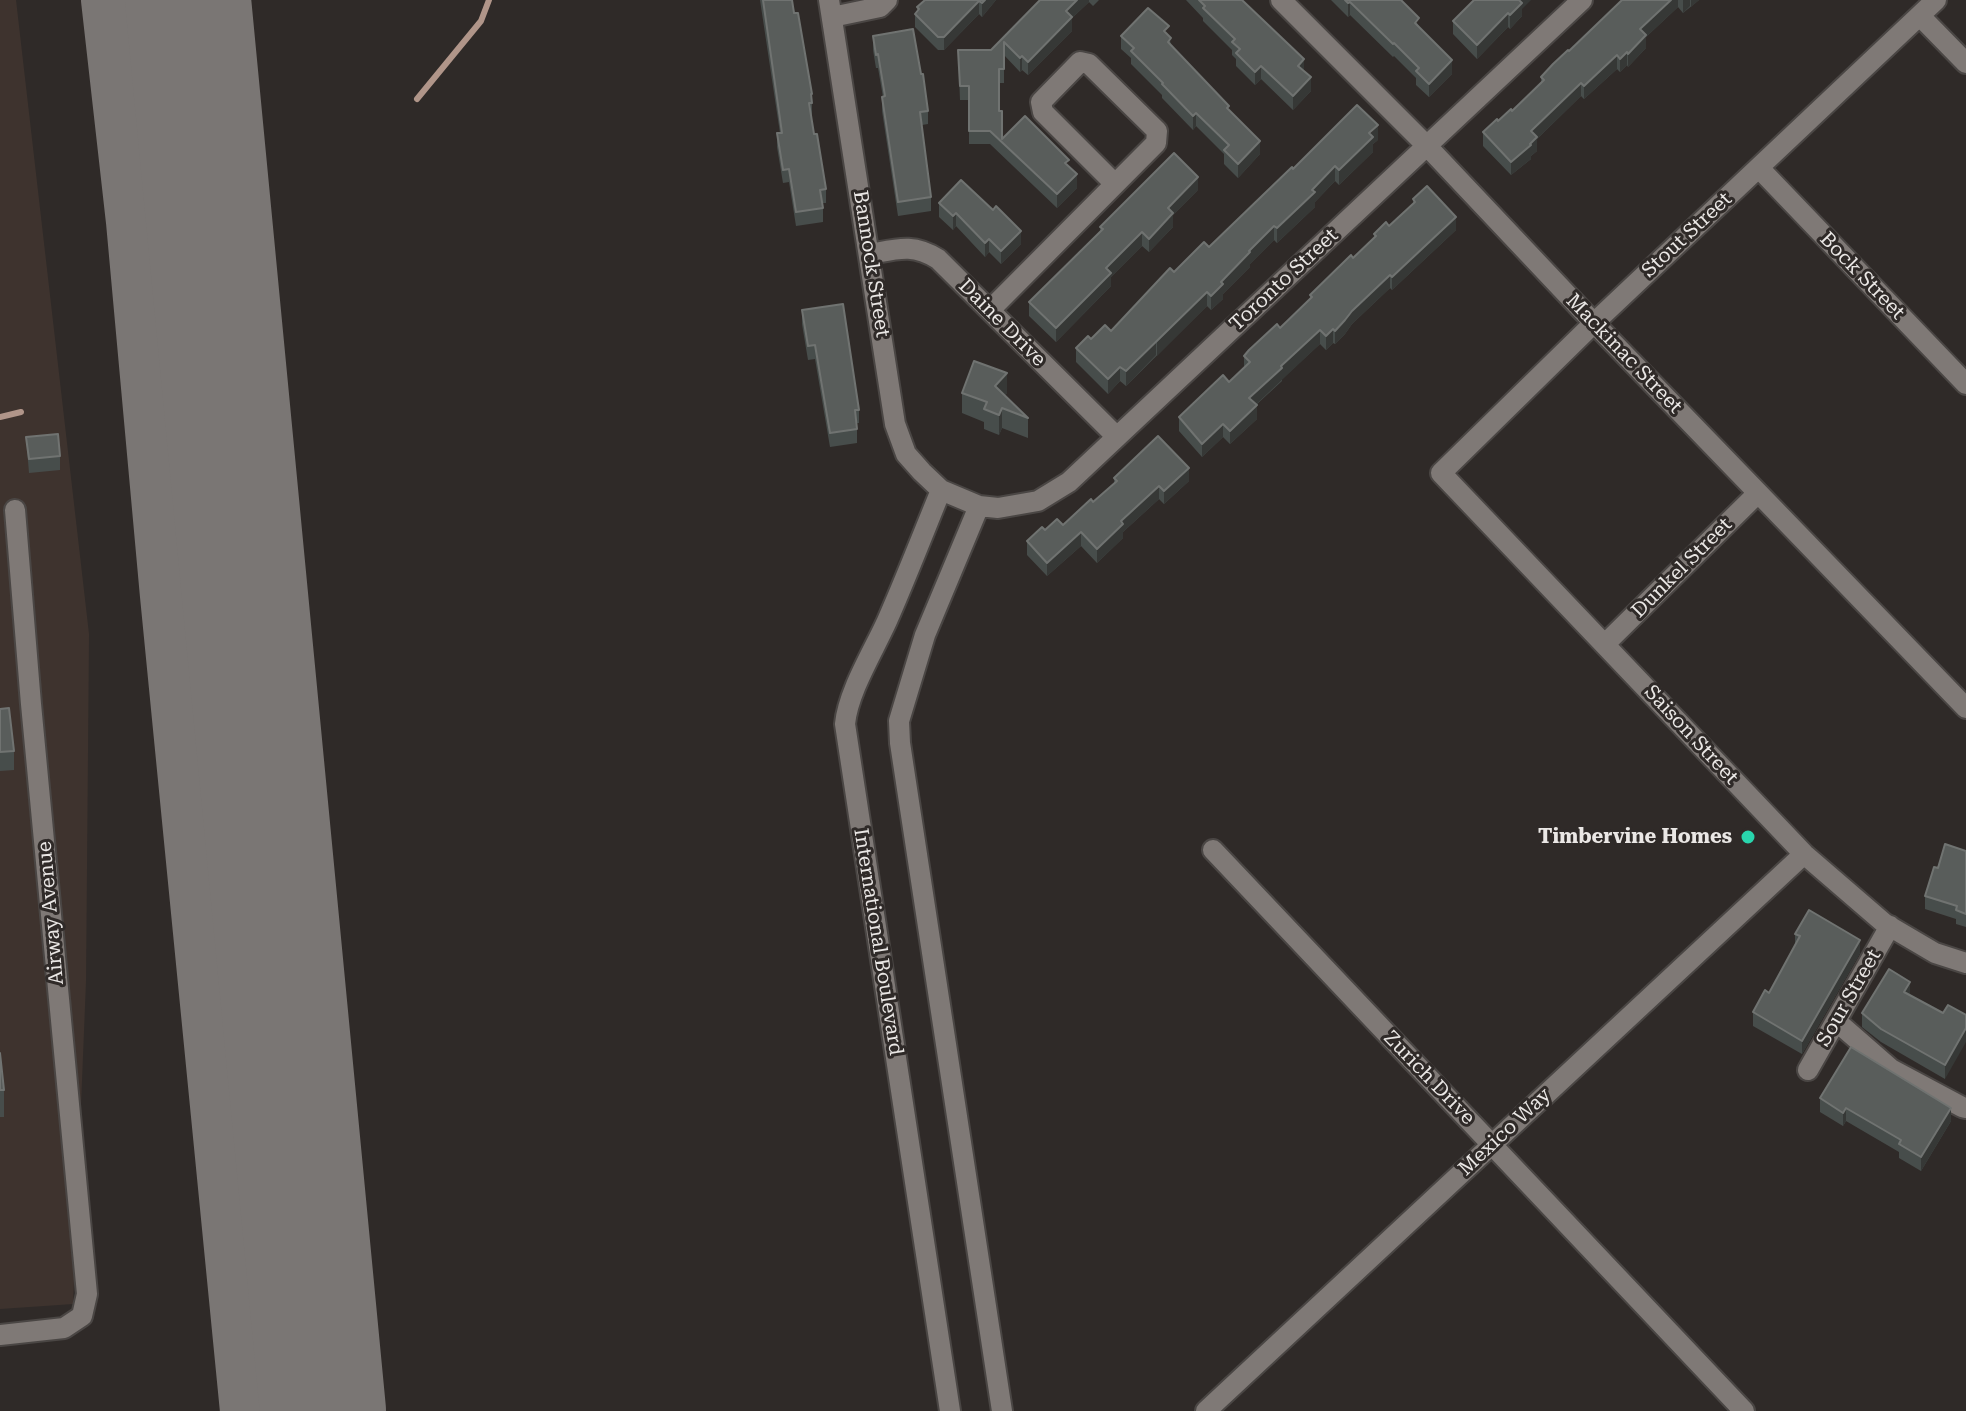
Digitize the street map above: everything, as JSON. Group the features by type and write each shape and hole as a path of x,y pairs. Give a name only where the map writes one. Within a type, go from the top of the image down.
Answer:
{"street":[{"path":"831,8 880,7 887,0"},
{"name":"Mackinac Street","path":"1281,0 1427,146 1966,708"},
{"name":"Toronto Street","path":"970,503 998,508 1038,501 1069,482 1582,0"},
{"name":"Stout Street","path":"1441,473 1594,323 1936,0"},
{"name":"Bannock Street","path":"831,8 895,424 906,454 922,472 941,490 970,503"},
{"path":"1920,16 1966,63"},
{"path":"990,310 1156,143 1157,131 1089,64 1080,62 1041,102 1043,112 1115,184"},
{"name":"Bock Street","path":"1759,168 1966,384"},
{"name":"Daine Drive","path":"870,254 908,247 925,250 938,259 1117,437"},
{"name":"Saison Street","path":"1441,473 1804,854 1890,926 1935,953 1966,963"},
{"name":"International Boulevard","path":"941,490 846,711 845,724 950,1411"},
{"name":"Dunkel Street","path":"1605,644 1758,493"},
{"path":"970,503 899,721 1002,1411"},
{"name":"Airway Avenue","path":"0,1335 64,1328 82,1316 87,1294 15,510"},
{"name":"Zurich Drive","path":"1213,850 1744,1411"},
{"name":"Mexico Way","path":"1206,1411 1804,854"},
{"name":"Sour Street","path":"1808,1070 1890,926"},
{"path":"1836,1021 1891,1069 1966,1108"}],"shaded area":[{"path":"0,0 16,0 89,634 86,981 73,1304 0,1309"}],"building":[{"path":"763,0 792,0 794,13 798,13 812,94 812,103 809,103 826,189 820,190 823,208 796,212 789,169 783,170 777,133 782,133"},
{"path":"925,0 985,0 982,3 979,1 944,37 938,37 915,14 919,9 917,7"},
{"path":"1040,0 1077,0 1066,11 1072,17 1028,62 1004,42 1004,69 999,69 999,111 1002,111 1002,139 1025,116 1069,160 1065,163 1077,174 1057,194 990,131 969,131 969,86 960,86 958,50 991,50"},
{"path":"1199,0 1242,0 1304,59 1298,66 1311,77 1293,96 1261,66 1255,72 1236,53 1240,49 1232,42 1235,39 1203,8 1205,6"},
{"path":"1345,0 1401,0 1419,18 1415,23 1452,60 1429,84 1416,71 1419,68 1394,43"},
{"path":"1474,0 1519,0 1522,3 1477,45 1453,21"},
{"path":"1622,0 1671,0 1640,29 1646,35 1628,54 1620,59 1617,55 1584,86 1581,83 1531,131 1537,137 1511,162 1483,132 1512,111 1544,80 1541,77 1553,64"},
{"path":"1148,8 1169,26 1164,31 1171,38 1168,42 1260,141 1238,164 1224,150 1229,145 1196,113 1193,116 1131,51 1134,48 1121,36"},
{"path":"913,29 928,111 920,112 931,197 898,202 882,97 885,96 873,36"},
{"path":"1357,105 1378,125 1369,133 1373,137 1339,170 1335,166 1312,190 1315,192 1249,251 1211,296 1207,292 1126,371 1120,367 1108,379 1076,348 1105,325 1111,331 1170,268 1174,272 1204,242 1209,247"},
{"path":"1174,153 1198,177 1168,208 1173,213 1149,239 1142,232 1106,268 1111,273 1056,328 1029,302"},
{"path":"961,180 993,210 996,206 1021,231 1001,251 989,239 985,243 956,213 953,216 939,203"},
{"path":"1427,186 1456,217 1392,277 1390,275 1335,331 1333,329 1326,336 1320,330 1281,366 1249,398 1257,405 1230,431 1223,424 1202,444 1179,417 1223,375 1229,382 1250,362 1244,356 1249,350 1277,324 1280,328 1351,255 1353,258 1386,222 1389,226"},
{"path":"843,304 859,410 855,410 857,429 830,433 815,345 808,346 802,310"},
{"path":"974,361 1007,373 995,386 1028,418 1002,408 999,415 984,409 987,402 962,393"},
{"path":"58,434 60,456 29,459 26,437"},
{"path":"1158,436 1189,468 1164,491 1159,486 1121,521 1123,524 1097,549 1081,532 1047,563 1027,541 1042,527 1045,530 1057,519 1063,525 1091,499 1093,502"},
{"path":"9,708 14,751 0,752 0,709"},
{"path":"1945,844 1966,851 1966,914 1956,910 1957,906 1925,896"},
{"path":"1809,910 1860,940 1802,1041 1753,1012 1765,990 1769,993 1800,936 1795,934"},
{"path":"1889,969 1910,982 1904,992 1943,1013 1948,1005 1966,1015 1966,1028 1945,1065 1881,1029 1862,1013"},
{"path":"1851,1047 1951,1108 1921,1157 1899,1144 1901,1140 1846,1108 1843,1113 1820,1098"},
{"path":"0,1053 4,1090 0,1090"}],"waterway":[{"path":"417,99 481,21 489,0"},
{"path":"0,417 21,412"}],"taxiway":[{"path":"106,0 131,222 245,1411"}],"runway":[{"path":"188,0 323,1411"}],"place":[{"name":"Timbervine Homes","path":"1748,837"}]}
